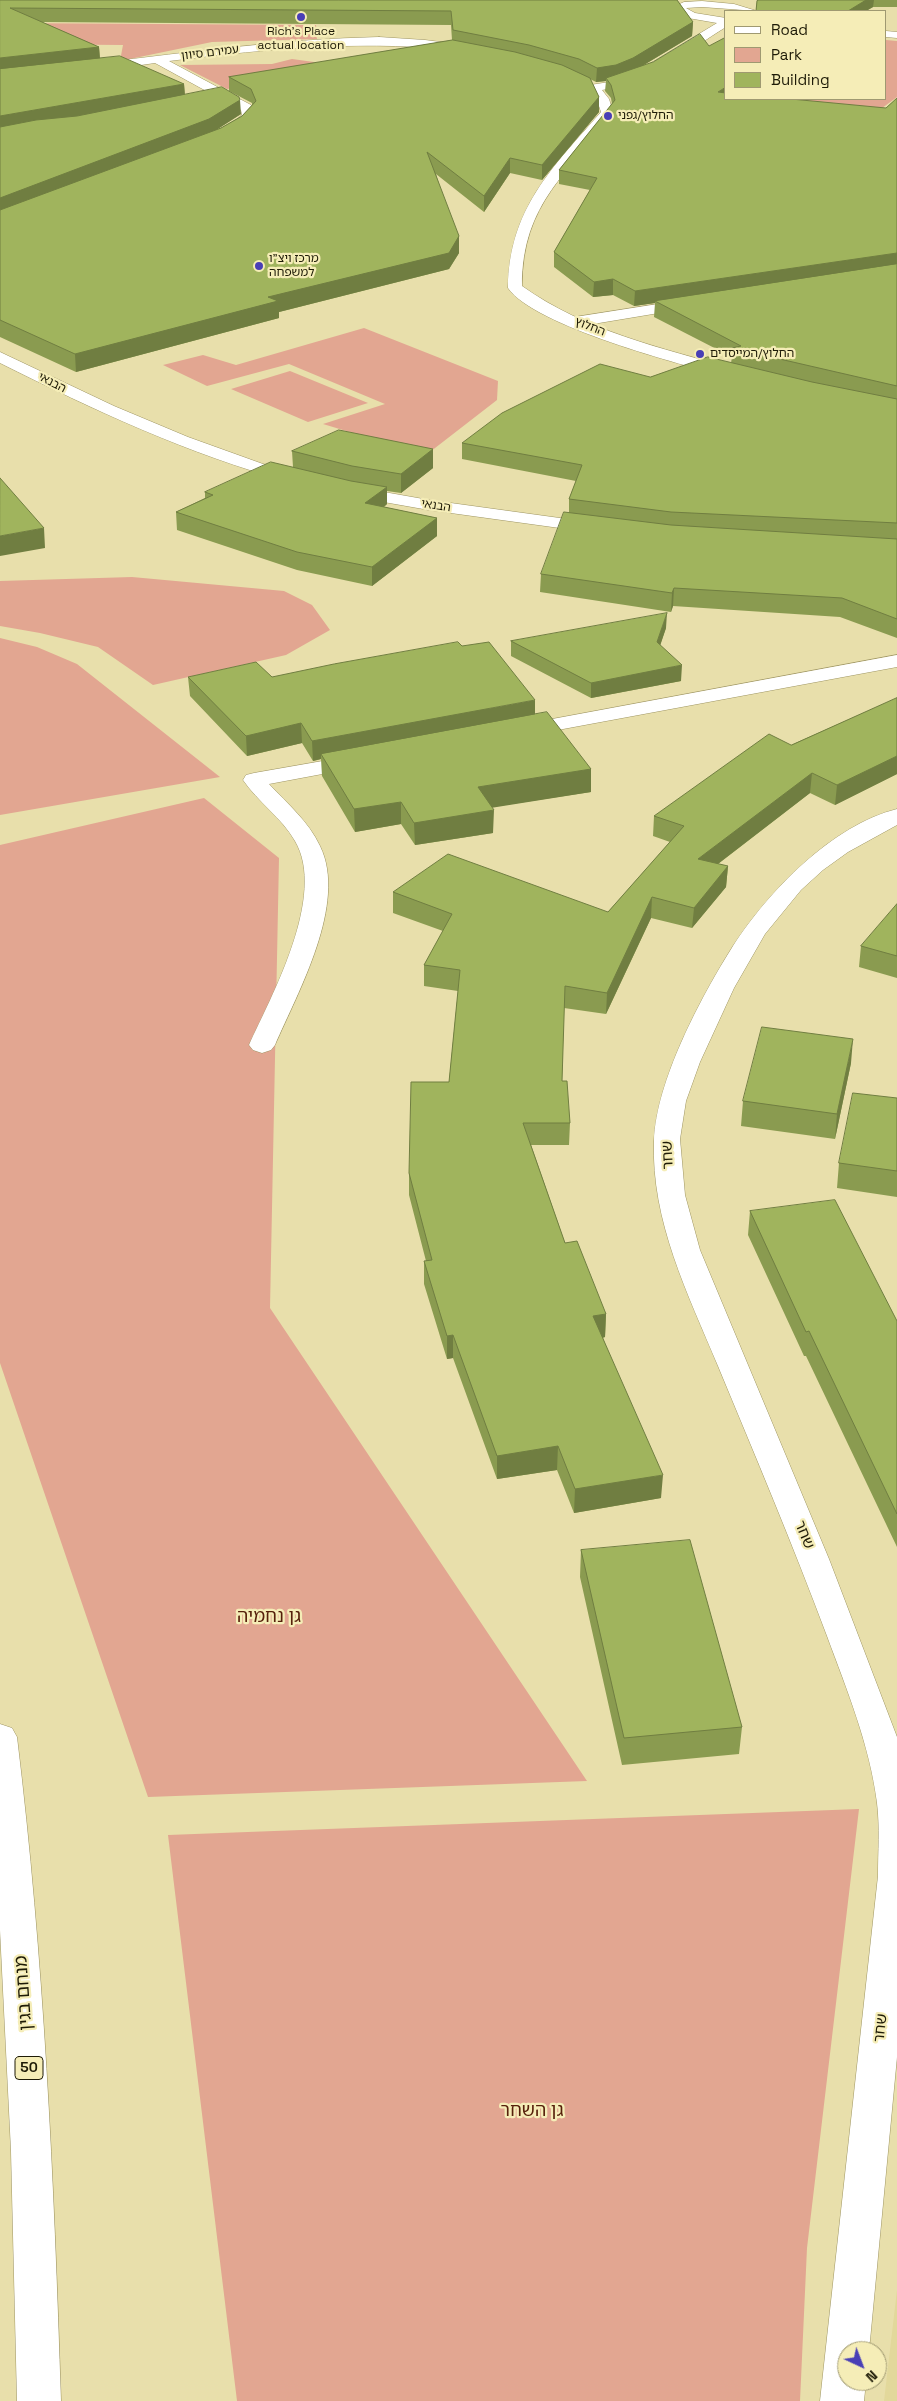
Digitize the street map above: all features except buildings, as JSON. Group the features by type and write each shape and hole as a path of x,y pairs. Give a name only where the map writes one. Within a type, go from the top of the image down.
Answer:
{"main road":[{"path":"681,5 704,3 732,4 748,10"},
{"path":"681,5 692,16 724,21"},
{"path":"580,81 594,88 619,84 637,77 724,22"},
{"name":"עמירם סיוון","path":"86,68 273,45 353,40 416,41 485,52"},
{"path":"158,60 247,108 249,116 238,126 216,139"},
{"name":"החלוץ","path":"594,88 603,99 607,112 544,187 527,218 513,269 515,288 534,304 575,322 638,346 746,376"},
{"path":"206,100 225,96"},
{"path":"575,322 702,303"},
{"name":"הבנאי","path":"0,357 114,414 190,445 276,473 314,482"},
{"name":"הבנאי","path":"333,487 429,506 611,530"},
{"path":"498,735 897,661"},
{"path":"262,1045 314,912 317,874 310,847 254,780 381,757"},
{"name":"שחר","path":"848,2341 896,1876 896,1809 890,1775 851,1655 812,1555 701,1290 678,1230 670,1187 666,1140 670,1112 681,1079 717,999 746,943 793,884 822,859 858,834 897,816"},
{"name":"מנחם בגין","path":"0,1737 11,1827 33,2134 39,2401"}],"shaded area":[{"path":"897,2290 897,2401 884,2401 885,2391 887,2391 887,2375"}],"green space":[{"path":"0,23 316,25 317,39 212,42 120,61 123,45 0,44"},
{"path":"887,40 897,41 897,97 870,117 778,100 887,100"},
{"path":"292,59 314,62 332,72 227,89 180,65 272,64"},
{"path":"364,328 498,381 497,400 426,455 323,424 385,404 289,364 207,386 163,365 203,355 236,365"},
{"path":"290,371 368,403 308,422 231,389"},
{"path":"132,577 284,591 312,605 330,630 286,655 153,685 98,647 40,633 0,626 0,581"},
{"path":"0,638 37,647 77,664 220,777 0,815"},
{"name":"גן נחמיה","path":"204,798 279,858 270,1308 587,1781 148,1797 0,1363 0,845"},
{"name":"גן השחר","path":"859,1809 807,2248 800,2401 237,2401 168,1835"}],"place":[{"name":"Rich's Place actual location","path":"301,17"},
{"name":"החלוץ/גפני","path":"608,116"},
{"name":"מרכז ויצ\"ו למשפחה","path":"259,266"},
{"name":"החלוץ/המייסדים","path":"700,354"}]}
